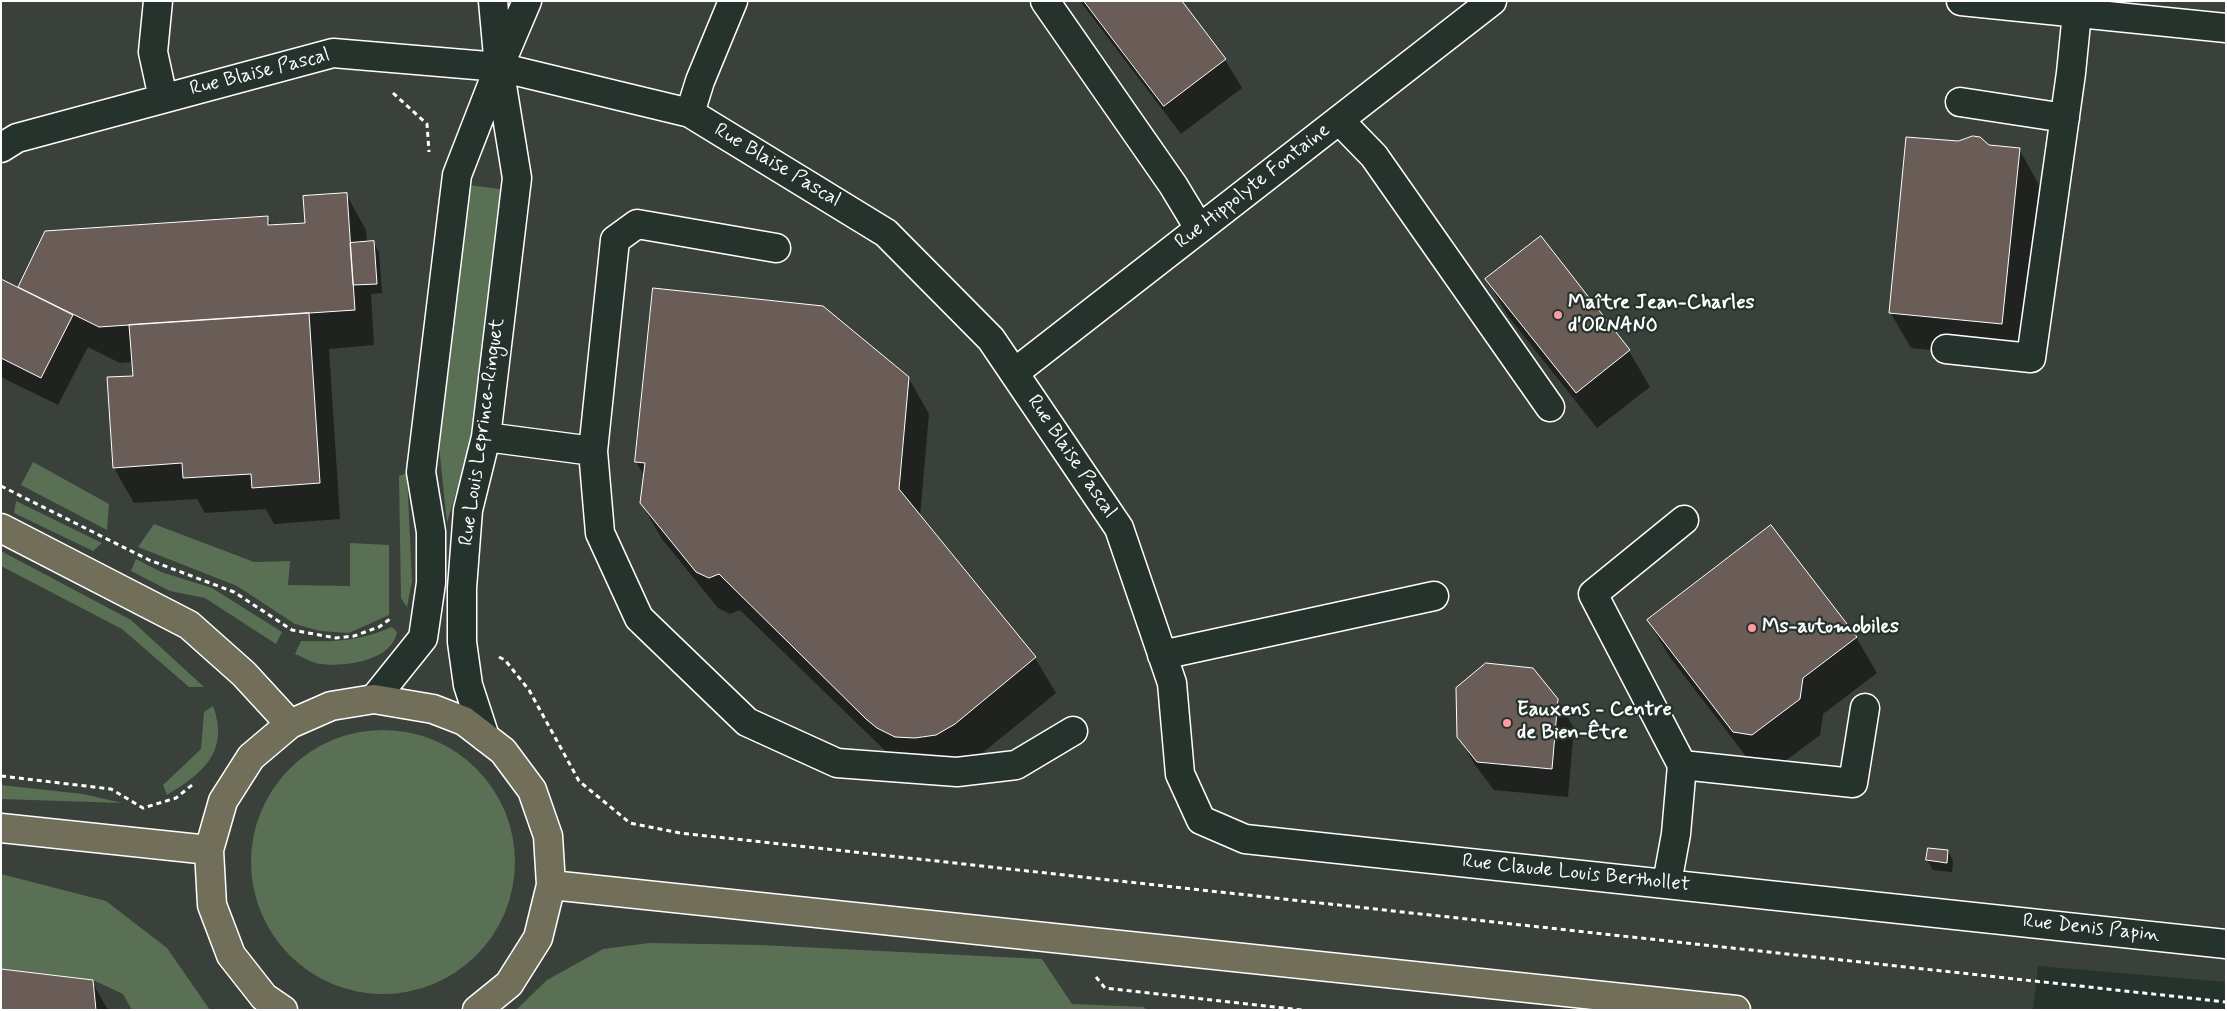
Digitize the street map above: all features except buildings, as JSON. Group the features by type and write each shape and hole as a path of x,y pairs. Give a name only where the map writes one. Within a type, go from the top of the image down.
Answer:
{"main road":[{"path":"1,528 189,625 244,674 290,724"},
{"path":"283,1010 264,998 230,955 212,905 209,850 223,801 251,757 290,724 331,706 374,699 433,709 464,721 503,750 532,790 548,836 551,885 538,938 509,984 477,1010"},
{"path":"1,828 209,850"},
{"path":"551,885 1736,1010"}],"street":[{"path":"158,1 153,52 164,98"},
{"name":"Rue Louis Leprince-Ringuet","path":"485,737 468,685 462,642 462,588 468,510 486,437 517,178 499,66 493,1"},
{"name":"Rue Louis Leprince-Ringuet","path":"374,699 423,638 432,583 431,532 421,472 457,175 499,66 527,1"},
{"path":"690,113 700,81 733,1"},
{"path":"1045,1 1173,185 1199,228"},
{"name":"Rue Hippolyte Fontaine","path":"1014,373 1492,1"},
{"path":"1961,1 2226,28"},
{"path":"1946,349 2031,358 2065,118 2077,13"},
{"name":"Rue Blaise Pascal","path":"1,148 17,138 333,53 499,66 690,113 886,233 991,339 1119,528 1172,684 1180,774 1201,820"},
{"path":"1960,102 2065,118"},
{"path":"1339,120 1374,156 1550,407"},
{"path":"776,248 637,224 615,240 593,450 600,533 639,618 747,722 837,763 957,772 1016,764 1073,731"},
{"path":"486,437 593,450"},
{"path":"1667,883 1676,834 1682,765 1593,594 1684,520"},
{"path":"1162,655 1434,596"},
{"path":"1682,765 1853,783 1865,708"},
{"name":"Rue Claude Louis Berthollet","path":"1201,820 1245,839 1956,913"},
{"name":"Rue Denis Papin","path":"1956,913 2226,944"}],"path":[{"path":"390,91 427,124 429,158"},
{"path":"1,486 149,560 234,592 292,630 336,638 354,636 379,627 394,616 423,638"},
{"path":"462,642 505,660 529,690 579,781 630,823 709,836 2226,1002"},
{"path":"1,776 112,789 143,808 176,798 198,780"},
{"path":"1064,939 1105,988 1302,1010"}],"shaded area":[{"path":"1,1 2226,1 2226,982 2038,966 2033,1010 1,1010"}],"green space":[{"path":"469,185 507,190 475,428 447,523 437,427"},
{"path":"33,462 109,504 107,530 21,485"},
{"path":"407,473 412,581 407,607 401,598 399,476"},
{"path":"16,501 102,543 93,551 14,513"},
{"path":"154,524 254,562 290,561 288,585 350,586 350,543 389,545 389,615 349,633 320,631 295,624 237,586 138,547"},
{"path":"1,551 131,620 204,687 189,687 122,629 1,566"},
{"path":"136,559 161,572 212,588 282,632 276,644 205,598 170,591 131,571"},
{"path":"392,627 397,632 393,642 377,656 366,660 331,665 311,661 295,654 301,641 347,640"},
{"path":"213,706 218,736 215,749 201,770 167,795 163,785 201,749 204,712"},
{"path":"383,730 409,732 434,740 467,760 485,778 505,811 513,836 515,862 513,888 505,913 485,946 467,964 434,984 409,992 383,994 357,992 332,984 299,964 281,946 261,913 253,888 251,862 253,836 261,811 281,778 299,760 332,740 357,732"},
{"path":"1,785 83,794 122,803 1,799"},
{"path":"1,874 106,901 167,948 210,1010 132,1010 123,994 93,980 1,969"},
{"path":"649,943 761,945 1042,959 1072,1004 1144,1007 1147,1010 516,1010 547,980 603,949"}],"place":[{"name":"Maître Jean-Charles d'ORNANO","path":"1558,315"},
{"name":"Ms-automobiles","path":"1752,628"},
{"name":"Eauxens - Centre de Bien-Être","path":"1507,723"}]}
